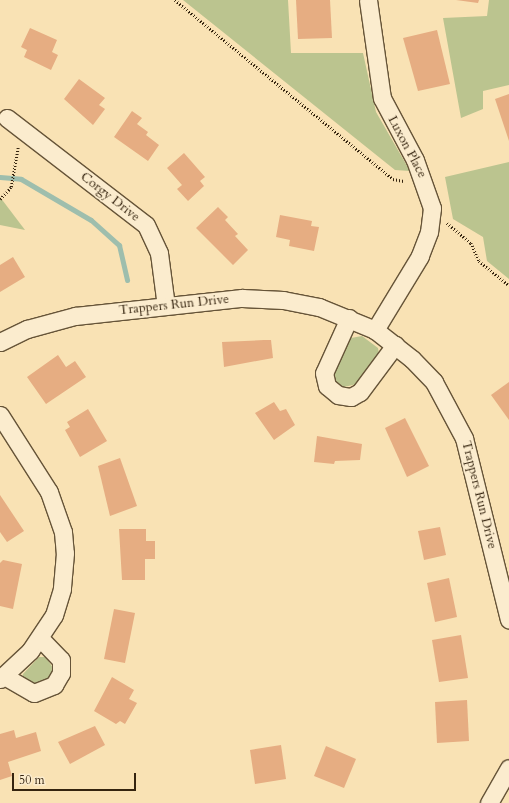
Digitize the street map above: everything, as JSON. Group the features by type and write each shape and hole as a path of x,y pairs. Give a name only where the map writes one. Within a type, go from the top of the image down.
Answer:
{"street":[{"name":"Luxon Place","path":"368,0 382,98 427,186 432,213 420,256 375,330"},
{"name":"Corgy Drive","path":"7,118 146,225 159,253 166,306"},
{"name":"Trappers Run Drive","path":"0,342 27,329 75,316 166,306 263,298 297,302 350,318 375,330 395,345 434,382 464,438 509,620"},
{"path":"350,318 324,373 327,386 338,395 351,397 360,392 395,345"},
{"path":"0,414 50,492 63,532 62,589 58,607 40,638 2,678 34,693 54,685 61,673 61,660 40,638"},
{"path":"489,803 509,768"}],"path":[{"path":"175,0 393,179 427,186"},
{"path":"0,200 11,187 22,129"},
{"path":"432,213 471,243 479,261 509,285"}],"green space":[{"path":"183,0 288,0 291,53 363,53 376,112 410,171 395,170"},
{"path":"489,0 509,0 509,85 483,91 483,109 461,118 443,18 487,16"},
{"path":"509,162 509,279 487,261 483,237 453,219 445,177"},
{"path":"0,197 25,230 0,225"},
{"path":"362,336 378,348 379,354 357,384 344,387 336,382 332,369 351,338"},
{"path":"39,657 46,657 53,668 53,675 41,686 22,680 23,674"}],"building":[{"path":"296,0 330,0 332,38 298,39"},
{"path":"456,0 479,0 478,3"},
{"path":"30,28 57,40 52,52 58,55 51,70 24,57 27,50 21,47"},
{"path":"437,30 450,84 418,91 403,38"},
{"path":"79,79 105,98 99,105 105,109 93,125 64,99"},
{"path":"509,94 509,141 495,99"},
{"path":"132,111 142,118 137,124 148,132 146,135 159,145 148,161 114,137"},
{"path":"184,153 205,177 200,181 204,186 188,201 177,189 182,185 167,168"},
{"path":"218,207 228,217 225,220 238,234 235,236 248,250 233,265 196,228"},
{"path":"280,215 312,221 311,226 319,227 314,251 289,246 290,240 276,237"},
{"path":"13,257 25,277 0,292 0,265"},
{"path":"271,340 273,358 224,367 222,342"},
{"path":"58,355 66,367 75,361 86,377 46,404 27,377"},
{"path":"509,382 509,420 491,395"},
{"path":"274,402 280,411 286,409 295,425 274,440 255,413"},
{"path":"88,409 107,441 80,457 65,430 70,427 67,422"},
{"path":"405,418 429,466 407,477 385,428"},
{"path":"317,436 362,444 360,460 335,461 334,464 314,462"},
{"path":"120,458 137,506 110,516 98,466"},
{"path":"0,495 24,531 7,542 0,532"},
{"path":"440,527 446,555 424,560 418,531"},
{"path":"119,529 146,529 146,541 155,541 155,559 145,559 145,580 122,580"},
{"path":"3,560 22,564 13,609 0,606 0,563"},
{"path":"449,578 457,617 435,622 427,583"},
{"path":"114,609 135,613 125,663 104,659"},
{"path":"461,635 468,678 439,682 432,640"},
{"path":"112,677 134,690 129,699 137,703 125,724 120,721 116,724 94,711"},
{"path":"467,700 469,741 437,743 435,702"},
{"path":"95,726 105,745 70,764 58,742"},
{"path":"14,730 16,738 36,732 41,751 8,762 12,776 0,780 0,734"},
{"path":"281,745 286,779 255,784 250,750"},
{"path":"326,746 356,759 344,788 314,776"}],"waterway":[{"path":"0,177 21,179 91,220 119,245 127,280"}]}
